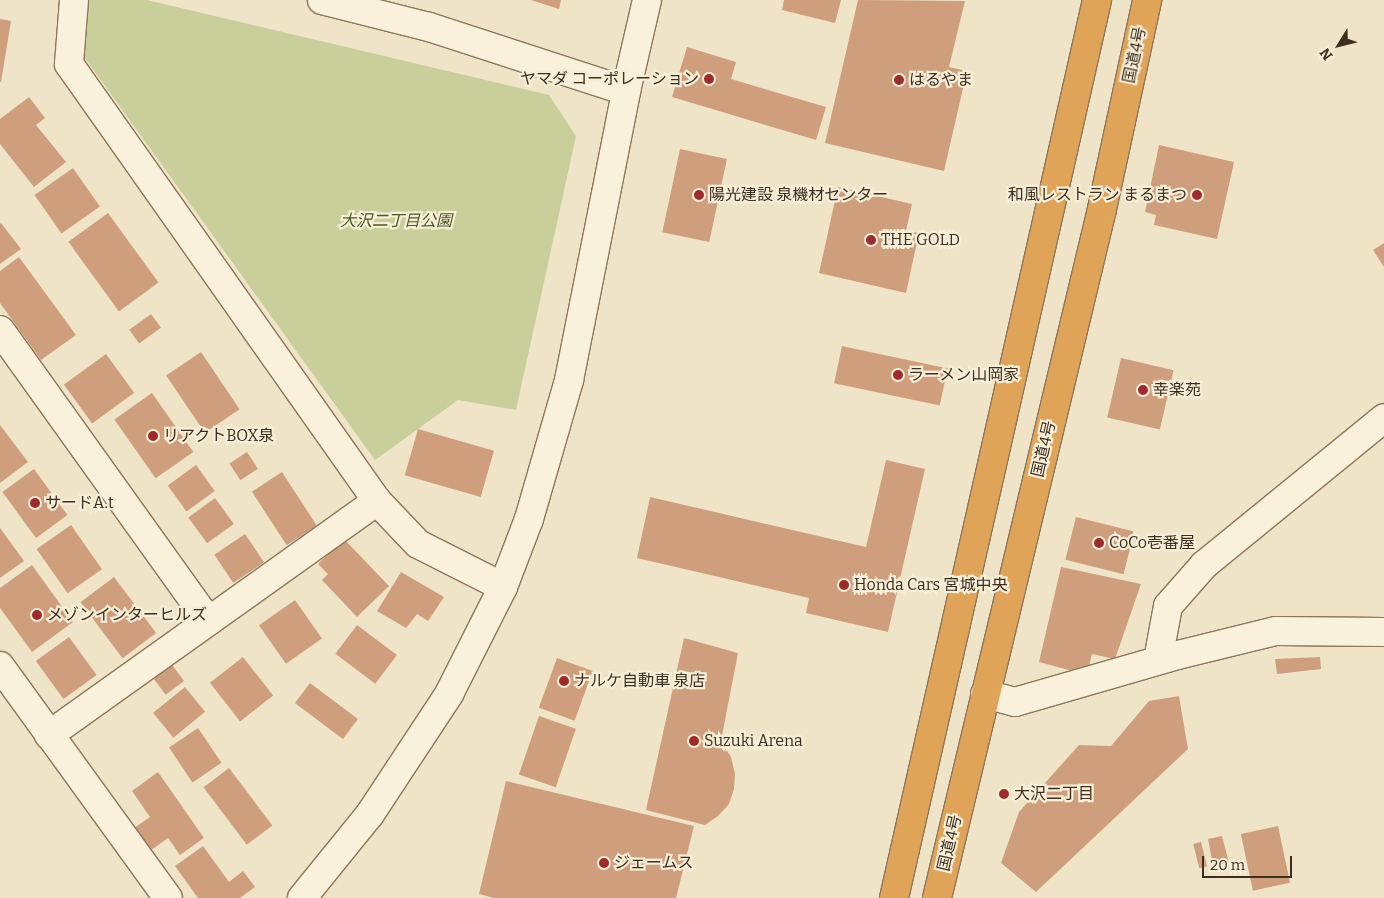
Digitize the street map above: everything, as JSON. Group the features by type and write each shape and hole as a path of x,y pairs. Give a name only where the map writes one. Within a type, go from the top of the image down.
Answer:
{"highway":[{"path":"894,898 1097,0"},
{"name":"国道4号","path":"937,898 1102,209 1147,0"}],"street":[{"path":"74,0 69,64 377,501 418,544 503,586"},
{"path":"322,0 430,27 626,91"},
{"path":"302,898 370,814 449,694 503,586 529,519 569,380 626,91 647,0"},
{"path":"0,330 208,621"},
{"path":"1158,660 1168,606 1204,565 1384,418"},
{"path":"49,735 377,501"},
{"path":"985,694 1015,702 1158,660 1276,631 1384,632"},
{"path":"0,666 168,898"}],"green space":[{"name":"大沢二丁目公園","path":"89,0 147,0 549,95 576,136 516,410 458,400 375,460 79,50"}],"building":[{"path":"531,0 561,0 559,9"},
{"path":"784,0 841,0 835,23 782,10"},
{"path":"858,0 965,1 949,67 967,71 944,171 825,143"},
{"path":"0,19 11,21 1,82 0,82"},
{"path":"687,47 736,62 731,79 826,107 816,140 672,97"},
{"path":"29,97 45,118 36,125 66,162 34,187 0,144 0,119"},
{"path":"1159,145 1234,162 1217,239 1154,225 1156,215 1145,212"},
{"path":"680,149 727,159 709,242 662,232"},
{"path":"73,168 100,207 61,233 34,195"},
{"path":"838,187 912,204 906,231 919,233 906,293 819,273"},
{"path":"108,213 159,283 119,311 68,242"},
{"path":"0,224 21,249 0,264"},
{"path":"1384,243 1384,267 1373,250"},
{"path":"19,257 76,335 41,360 0,303 0,271"},
{"path":"151,314 161,328 139,344 129,330"},
{"path":"842,346 948,368 940,406 834,383"},
{"path":"201,352 240,409 205,433 166,375"},
{"path":"106,354 134,393 92,423 64,385"},
{"path":"1121,358 1174,370 1160,430 1107,417"},
{"name":"リアクトBOX泉","path":"152,393 193,452 156,478 114,419"},
{"path":"0,425 28,462 0,483"},
{"path":"418,429 494,451 481,497 405,475"},
{"path":"247,452 258,469 240,480 229,463"},
{"path":"886,460 925,469 888,632 806,613 809,598 637,558 650,497 866,547"},
{"path":"196,465 215,491 186,511 168,486"},
{"name":"サードA.t","path":"34,469 68,515 36,538 2,492"},
{"path":"282,472 317,526 287,545 252,492"},
{"path":"215,498 234,524 207,543 188,517"},
{"path":"1076,517 1134,532 1124,574 1065,560"},
{"path":"71,525 102,569 68,593 37,549"},
{"path":"0,528 24,561 0,578"},
{"path":"245,534 264,562 233,583 214,555"},
{"path":"344,539 389,586 357,617 322,580 328,574 318,564"},
{"name":"メゾンインターヒルズ","path":"32,565 73,622 32,652 0,608 0,588"},
{"path":"1061,567 1141,584 1115,659 1092,654 1087,675 1039,662"},
{"path":"401,572 444,597 428,621 417,614 406,628 377,611"},
{"path":"114,577 156,633 123,658 80,602"},
{"path":"295,600 322,639 286,664 259,625"},
{"path":"357,625 397,655 375,684 335,654"},
{"path":"69,637 97,675 63,699 36,661"},
{"path":"684,638 738,653 721,741 731,757 735,774 734,789 729,804 718,816 705,825 646,810"},
{"path":"243,657 273,696 240,721 210,683"},
{"path":"1320,657 1321,669 1277,674 1275,659"},
{"path":"557,658 593,671 575,721 539,708"},
{"path":"172,665 184,681 166,695 154,679"},
{"path":"310,683 358,719 343,739 295,703"},
{"path":"185,687 205,712 173,738 153,713"},
{"path":"1179,696 1188,749 1036,892 1001,863 1019,812 1079,745 1111,746 1149,701"},
{"path":"539,716 576,729 556,787 519,775"},
{"path":"198,728 221,763 192,782 169,748"},
{"path":"229,768 272,826 247,845 203,787"},
{"path":"158,772 204,838 180,855 168,838 150,851 134,828 150,817 132,791"},
{"path":"506,781 694,826 676,898 494,898 479,894"},
{"path":"1278,826 1290,883 1253,891 1241,834"},
{"path":"1222,836 1229,863 1213,865 1208,839"},
{"path":"1201,842 1207,866 1199,868 1193,844"},
{"path":"203,846 229,882 243,871 255,887 240,898 198,898 175,866"}],"place":[{"name":"ヤマダ コーポレーション","path":"709,79"},
{"name":"はるやま","path":"899,80"},
{"name":"陽光建設 泉機材センター","path":"699,195"},
{"name":"和風レストラン まるまつ","path":"1197,195"},
{"name":"THE GOLD","path":"871,240"},
{"name":"ラーメン山岡家","path":"898,375"},
{"name":"幸楽苑","path":"1143,390"},
{"name":"リアクトBOX泉","path":"153,436"},
{"name":"サードA.t","path":"35,503"},
{"name":"CoCo壱番屋","path":"1099,543"},
{"name":"Honda Cars 宮城中央","path":"844,585"},
{"name":"メゾンインターヒルズ","path":"37,615"},
{"name":"ナルケ自動車 泉店","path":"564,681"},
{"name":"Suzuki Arena","path":"694,741"},
{"name":"大沢二丁目","path":"1004,794"},
{"name":"ジェームス","path":"604,863"}]}
